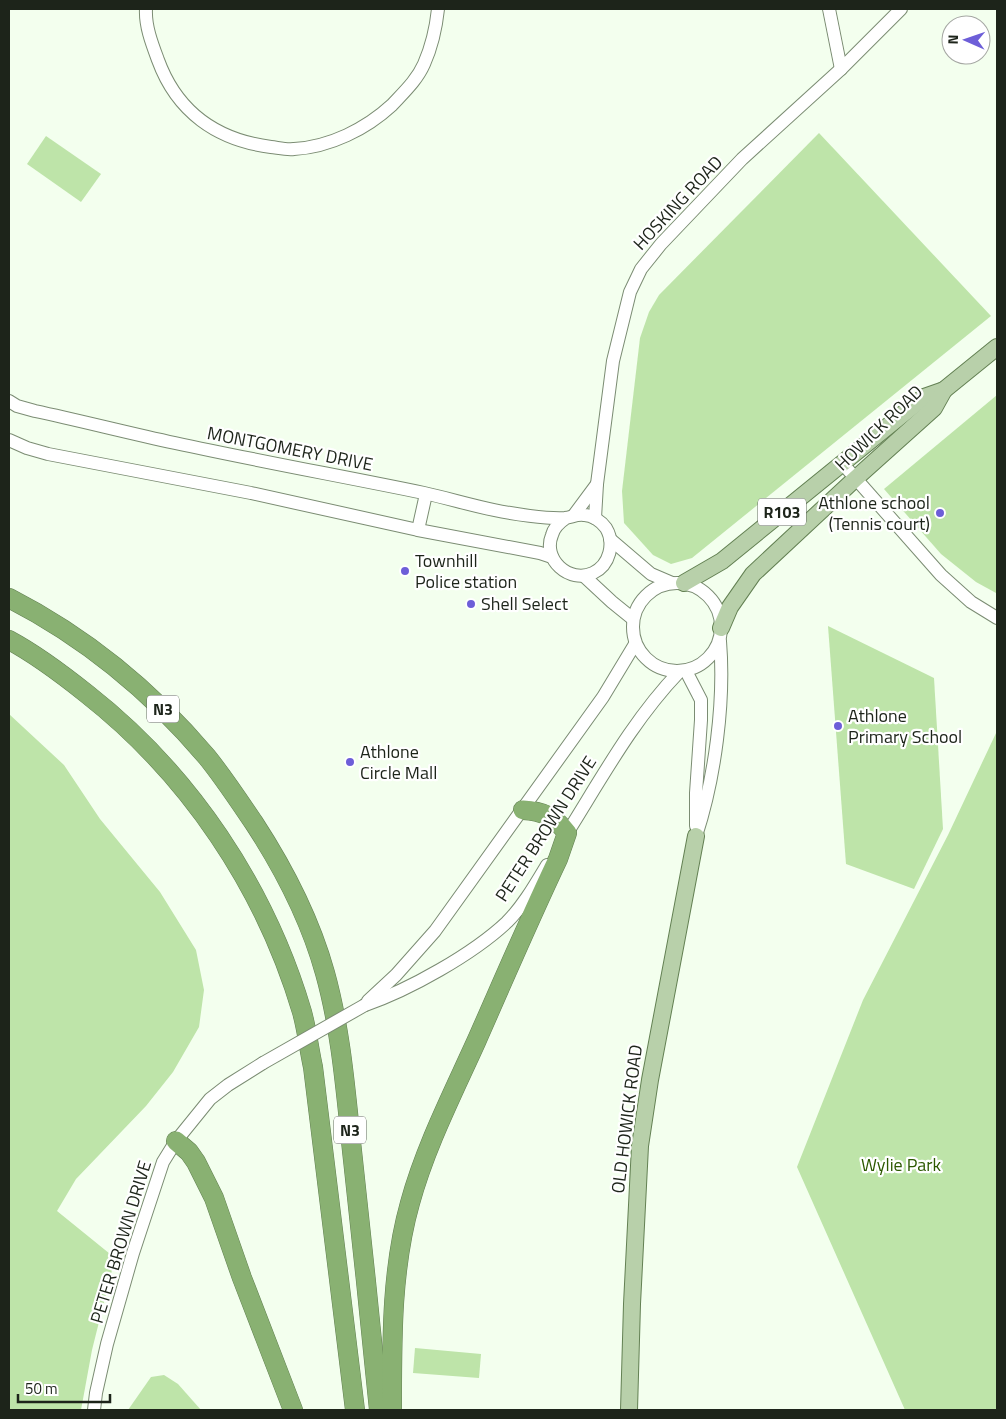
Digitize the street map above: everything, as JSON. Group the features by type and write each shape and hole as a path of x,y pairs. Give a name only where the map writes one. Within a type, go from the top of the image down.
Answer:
{"highway":[{"name":"N3","path":"9,598 43,616 98,654 134,683 172,718 209,760 244,808 278,861 308,922 325,972 342,1058 379,1410"},
{"name":"N3","path":"9,640 62,674 108,710 149,748 191,796 228,850 258,900 284,960 302,1013 313,1067 355,1410"},
{"path":"392,1410 392,1345 396,1287 402,1241 410,1203 444,1114 558,859 567,833 549,815 533,810 523,810"},
{"path":"176,1141 190,1152 214,1198 242,1278 293,1410"}],"main road":[{"name":"HOWICK ROAD","path":"678,583 722,561 924,397 944,390 997,346"},
{"name":"HOWICK ROAD","path":"721,633 730,607 753,574 934,408 944,390"},
{"name":"OLD HOWICK ROAD","path":"629,1410 640,1146 650,1080 696,836"}],"street":[{"path":"146,9 152,43 165,78 185,106 209,126 234,139 257,145 293,149 318,145 347,136 379,116 411,86 424,64 436,31 438,9"},
{"path":"829,9 840,69"},
{"name":"HOSKING ROAD","path":"595,518 597,484 613,361 630,292 641,269 661,244 742,159 840,69 901,9"},
{"name":"MONTGOMERY DRIVE","path":"9,401 17,406 35,411 160,440 496,510 542,516 570,516"},
{"path":"9,440 48,454 251,493 418,530 531,551 552,557"},
{"path":"842,463 940,575 971,602 997,618"},
{"name":"HOSKING ROAD","path":"570,516 597,484"},
{"path":"418,530 426,494"},
{"path":"585,514 595,518 605,527 610,539 611,549 608,559 598,570 584,576 572,575 563,571 552,557 550,546 552,535 557,525 570,516 585,514"},
{"path":"610,539 651,574 678,583"},
{"path":"584,576 612,602 633,618 632,631 635,644 642,656 653,665 666,671 683,672"},
{"name":"R103","path":"633,618 638,605 647,594 659,586 678,583 696,587 707,594 715,604 720,615 721,633 715,650 708,660 698,667 683,672"},
{"name":"OLD HOWICK ROAD","path":"696,836 704,812 710,780 720,704 721,633"},
{"name":"PETER BROWN DRIVE","path":"365,1005 396,975 435,931 604,697 635,644"},
{"name":"OLD HOWICK ROAD","path":"683,672 701,700 696,836"},
{"name":"PETER BROWN DRIVE","path":"94,1410 96,1392 107,1344 133,1253 163,1162 176,1141 210,1099 228,1085 365,1005 384,998 437,970 489,938 508,920 526,898 613,757 648,708 663,689 683,672"}],"green space":[{"path":"819,133 991,316 692,558 671,564 653,555 624,523 622,491 640,338 649,312 659,295"},
{"path":"46,136 101,174 81,202 27,164"},
{"path":"997,395 996,593 976,582 941,554 884,489"},
{"path":"828,626 934,678 943,829 914,889 846,864"},
{"path":"9,714 64,765 100,819 160,892 196,950 204,990 199,1027 173,1072 146,1106 76,1179 57,1211 115,1258 92,1350 81,1410 9,1410"},
{"name":"Wylie Park","path":"997,731 997,1410 905,1410 797,1167 863,1000 948,835"},
{"path":"415,1348 481,1354 479,1378 413,1373"},
{"path":"164,1375 178,1384 201,1410 128,1410 151,1377"}],"place":[{"name":"Athlone school (Tennis court)","path":"940,513"},
{"name":"Townhill Police station","path":"405,571"},
{"name":"Shell Select","path":"471,604"},
{"name":"Athlone Primary School","path":"838,726"},
{"name":"Athlone Circle Mall","path":"350,762"}]}
